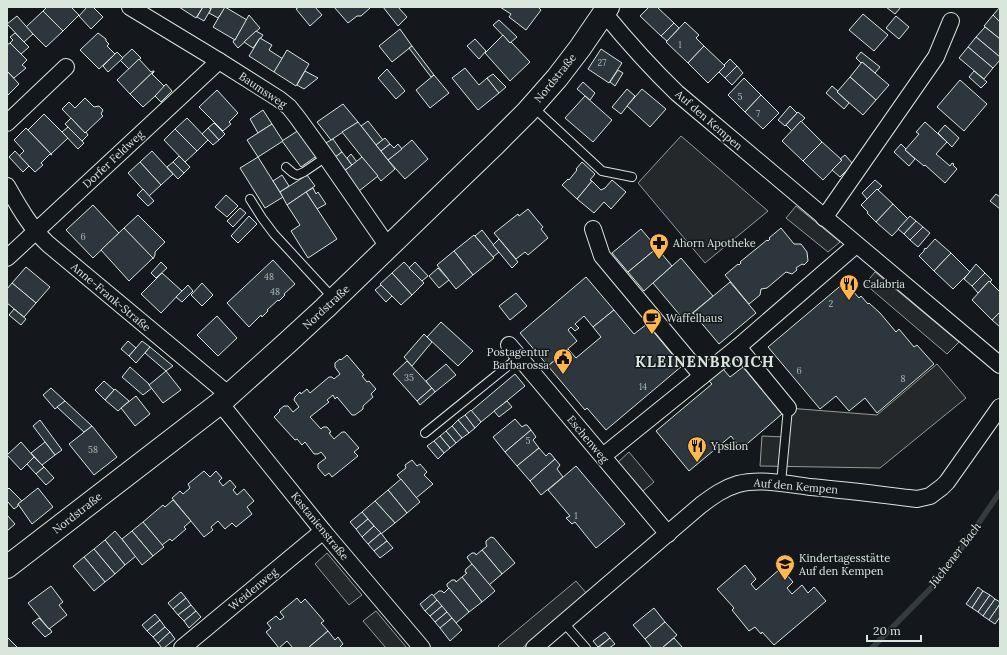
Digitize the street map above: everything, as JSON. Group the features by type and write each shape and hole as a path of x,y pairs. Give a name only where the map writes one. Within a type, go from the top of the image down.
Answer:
{"street":[{"name":"Baumsweg","path":"130,7 284,102 326,157 388,248"},
{"name":"Nordstraße","path":"7,567 224,399 334,299 495,144 532,106 564,68 606,10"},
{"name":"Auf den Kempen","path":"606,10 631,46 677,93 1000,365"},
{"path":"824,218 936,57 951,21"},
{"name":"Dorfer Feldweg","path":"7,258 219,61"},
{"path":"7,123 66,67"},
{"name":"Anne-Frank-Straße","path":"7,186 26,219 48,244 224,399"},
{"path":"593,229 602,256 702,376"},
{"path":"603,456 738,347 856,245"},
{"path":"738,347 788,408"},
{"name":"Eschenweg","path":"514,351 668,534"},
{"name":"Kastanienstraße","path":"224,399 323,531 422,648"},
{"name":"Auf den Kempen","path":"534,648 712,497 723,490 737,484 752,482 781,483 916,499 930,496 947,482 1000,407"},
{"name":"Weidenweg","path":"182,648 323,531"}],"lane":[{"path":"532,106 602,171 632,177"},
{"path":"286,167 297,175 326,157"},
{"path":"250,199 274,234 334,299"},
{"path":"425,433 514,351"},
{"path":"781,483 788,408"},
{"path":"564,622 586,648"}],"shaded area":[{"path":"681,136 768,211 705,263 638,183"},
{"path":"796,206 840,242 828,252 786,218"},
{"path":"875,272 959,342 947,354 865,284"},
{"path":"937,364 966,398 880,468 760,466 762,436 785,437 788,408 877,415"},
{"path":"629,452 654,482 643,491 618,462"},
{"path":"327,553 362,595 349,605 315,564"},
{"path":"576,581 587,594 522,648 500,648 498,646"},
{"path":"376,611 407,648 386,648 363,621"}],"building":[{"path":"47,7 71,7 79,15 63,31 43,11"},
{"path":"87,7 93,7 103,17 91,29 79,16"},
{"path":"179,7 203,7 196,18"},
{"path":"203,7 208,7 211,9 204,21 197,17"},
{"path":"212,7 226,7 218,18 209,13"},
{"path":"225,7 247,20 235,40 213,27"},
{"path":"299,7 315,7 322,15 310,26 296,9"},
{"path":"334,7 370,8 361,16 357,16 348,23"},
{"path":"383,7 398,7 407,17 398,26"},
{"path":"500,7 538,7 541,10 526,30 509,17 511,14"},
{"path":"649,7 657,7 674,23 661,36 640,16"},
{"path":"886,7 901,7 895,14"},
{"path":"1000,7 1000,22 993,15"},
{"path":"43,11 63,31 46,47 26,27"},
{"path":"863,14 888,35 874,51 849,30"},
{"path":"249,15 260,28 238,48 233,42"},
{"path":"993,15 1000,22 1000,39 984,26"},
{"path":"17,16 33,34 24,42 7,24"},
{"path":"896,16 909,27 899,39 886,28"},
{"path":"499,20 517,37 510,43 493,25"},
{"path":"685,22 699,35 696,38 704,46 688,63 666,42"},
{"path":"674,23 679,28 667,41 661,36"},
{"path":"985,27 1000,39 1000,57 976,37"},
{"path":"400,29 412,46 392,62 379,46"},
{"path":"256,31 263,35 253,48 244,42"},
{"path":"15,33 29,47 21,54 10,43 13,40 10,37"},
{"path":"98,33 106,39 109,44 107,46 115,54 99,69 80,50"},
{"path":"503,35 530,62 510,81 485,53"},
{"path":"976,37 1000,57 1000,60 993,68 968,47"},
{"path":"260,38 272,45 269,50 283,59 274,72 249,56"},
{"path":"475,39 486,51 479,59 467,46"},
{"path":"10,43 27,60 22,65 26,68 14,78 7,71 7,45"},
{"path":"412,46 434,75 431,77 409,48"},
{"path":"704,46 725,66 708,83 688,63"},
{"path":"968,47 993,68 984,79 959,58"},
{"path":"132,49 141,58 129,69 120,60"},
{"path":"601,49 622,63 609,83 588,69"},
{"path":"287,50 309,64 296,86 274,72"},
{"path":"117,52 123,58 108,72 103,66"},
{"path":"861,52 880,67 875,73 856,58"},
{"path":"139,59 151,72 154,71 130,94 117,80"},
{"path":"730,59 737,66 725,78 719,72"},
{"path":"862,62 889,85 876,100 850,77"},
{"path":"737,66 743,73 732,85 725,78"},
{"path":"465,68 479,85 487,78 499,93 478,110 452,78"},
{"path":"387,69 405,91 396,99 378,78"},
{"path":"618,70 623,73 615,86 610,82"},
{"path":"7,71 19,84 7,96"},
{"path":"154,71 152,74 165,87 143,107 130,94"},
{"path":"305,71 318,78 304,89 297,85"},
{"path":"974,71 987,82 981,88 969,77"},
{"path":"493,74 506,87 499,93 487,78"},
{"path":"434,75 449,93 430,108 416,90"},
{"path":"850,77 876,100 863,115 837,92"},
{"path":"744,78 761,95 745,112 728,95"},
{"path":"960,80 987,104 964,131 937,107"},
{"path":"583,82 595,93 590,100 577,89"},
{"path":"166,84 172,91 161,102 155,96"},
{"path":"832,86 849,103 844,109 826,93"},
{"path":"627,89 635,96 621,114 612,107"},
{"path":"642,89 666,109 650,127 627,106"},
{"path":"217,90 238,113 229,122 231,124 223,131 199,107"},
{"path":"761,95 779,113 763,129 745,112"},
{"path":"585,96 612,120 593,142 565,118"},
{"path":"85,98 94,107 99,106 103,110 101,114 103,116 85,133 62,109 69,102 75,108"},
{"path":"343,104 358,122 331,140 317,122"},
{"path":"790,106 797,113 785,126 778,120"},
{"path":"263,110 272,124 258,133 250,119"},
{"path":"798,112 805,118 792,131 786,125"},
{"path":"44,114 68,138 51,154 28,130"},
{"path":"71,118 88,135 82,141 65,124"},
{"path":"187,118 208,140 197,151 175,129"},
{"path":"368,121 383,140 376,145 361,126"},
{"path":"801,121 822,142 803,161 782,141"},
{"path":"358,122 395,169 381,181 342,132"},
{"path":"925,122 947,142 936,154 950,166 952,163 954,164 953,165 957,169 945,183 905,150 919,134 916,132"},
{"path":"214,123 225,134 219,140 208,128"},
{"path":"272,124 283,141 258,157 247,140"},
{"path":"945,125 959,138 952,147 938,133"},
{"path":"68,127 84,143 78,149 62,132"},
{"path":"26,128 52,155 50,154 41,163 43,165 35,172 19,156 24,151 14,140"},
{"path":"208,128 219,140 213,145 202,134"},
{"path":"175,129 197,151 185,162 164,140"},
{"path":"299,130 318,155 301,167 282,141"},
{"path":"385,138 390,144 381,151 376,145"},
{"path":"333,139 342,152 334,158 324,144"},
{"path":"412,140 428,159 405,179 388,160"},
{"path":"822,142 842,160 823,180 803,161"},
{"path":"390,144 394,148 398,144 402,149 388,160 381,151"},
{"path":"901,144 915,159 909,166 894,152"},
{"path":"15,151 29,166 23,172 9,157"},
{"path":"152,151 173,174 161,185 140,162"},
{"path":"342,152 352,165 344,171 334,158"},
{"path":"351,154 357,162 352,165 347,158"},
{"path":"845,155 853,164 840,177 832,170"},
{"path":"179,156 190,167 184,173 173,162"},
{"path":"258,157 283,197 265,208 240,168"},
{"path":"362,157 378,176 359,191 343,172"},
{"path":"140,162 161,185 149,196 128,173"},
{"path":"173,162 184,173 178,179 167,167"},
{"path":"582,162 595,174 590,180 592,181 577,199 562,185 568,179 569,180"},
{"path":"282,175 289,186 280,192 273,181"},
{"path":"307,175 315,186 287,205 280,192"},
{"path":"612,180 626,192 611,209 604,202 594,213 577,199 592,181 601,190 605,188"},
{"path":"875,180 882,186 867,199 862,193"},
{"path":"313,188 316,194 318,192 326,204 317,209 306,192"},
{"path":"143,189 154,201 148,206 137,195"},
{"path":"877,189 893,204 876,222 861,205"},
{"path":"306,192 337,239 308,258 291,231 300,225 287,205"},
{"path":"996,194 1000,197 1000,209 990,201"},
{"path":"226,195 238,206 227,217 215,207"},
{"path":"893,204 908,219 892,236 876,222"},
{"path":"93,205 119,233 93,258 66,230"},
{"path":"240,208 246,213 233,227 227,221"},
{"path":"528,209 543,227 541,229 548,238 528,255 525,252 516,259 494,233 518,214 519,216"},
{"path":"138,215 165,242 155,252 153,259 124,228"},
{"path":"249,216 257,224 238,243 231,236"},
{"path":"910,216 916,221 904,234 898,229"},
{"path":"916,221 923,227 910,240 904,234"},
{"path":"923,227 930,233 918,247 910,240"},
{"path":"124,228 153,258 129,281 101,250"},
{"path":"781,228 794,244 801,244 807,252 808,261 804,265 802,264 796,268 797,270 792,274 786,272 767,288 761,289 760,295 749,304 725,275 738,264 739,265 741,263 740,262 767,240 768,241 770,239 769,238"},
{"path":"641,229 657,248 628,272 612,253"},
{"path":"482,230 499,252 493,257 475,236"},
{"path":"474,235 494,258 473,275 454,251"},
{"path":"499,239 518,262 512,268 493,245"},
{"path":"935,239 951,253 934,271 919,256"},
{"path":"657,248 672,266 644,291 628,272"},
{"path":"454,251 473,275 456,289 437,265"},
{"path":"951,253 970,272 953,289 934,271"},
{"path":"681,258 713,296 684,320 653,283"},
{"path":"273,260 295,284 279,301 278,300 267,310 268,311 262,317 261,315 249,327 227,303"},
{"path":"161,262 167,268 156,278 151,273"},
{"path":"404,262 424,283 412,295 392,273"},
{"path":"415,262 428,276 422,281 409,268"},
{"path":"976,264 985,273 972,286 964,279"},
{"path":"26,267 50,287 36,303 12,283"},
{"path":"438,268 449,280 439,288 429,276"},
{"path":"162,273 182,291 161,313 141,294"},
{"path":"392,273 412,295 401,305 380,284"},
{"path":"985,273 992,280 990,282 989,281 978,293 972,286"},
{"path":"586,277 614,310 593,327 584,316 575,324 579,328 575,331 571,327 568,330 577,341 548,366 520,333"},
{"path":"989,281 1000,292 1000,312 992,320 972,300"},
{"path":"730,282 756,313 719,344 693,313"},
{"path":"845,282 859,298 861,296 868,304 869,303 880,313 896,332 899,329 914,347 917,345 934,364 877,413 865,398 849,411 836,396 820,409 768,347"},
{"path":"12,283 36,303 24,317 7,303 7,289"},
{"path":"202,283 213,295 202,306 191,295"},
{"path":"188,285 193,291 182,302 176,297"},
{"path":"381,285 392,296 386,302 375,290"},
{"path":"516,293 527,306 510,320 499,306"},
{"path":"14,309 26,319 21,325 9,315"},
{"path":"614,310 634,334 647,324 682,366 606,430 587,408 585,410 548,366 568,349 576,358 601,337 593,327"},
{"path":"1000,312 1000,327 992,320"},
{"path":"217,316 237,338 218,356 197,335"},
{"path":"441,322 473,351 458,366 427,337"},
{"path":"424,334 432,342 412,366 404,357"},
{"path":"128,341 136,348 129,356 121,349"},
{"path":"142,341 150,347 136,363 129,356"},
{"path":"150,347 173,366 166,371 145,353"},
{"path":"347,355 364,375 362,376 367,382 369,381 376,389 371,394 373,397 363,406 363,409 355,415 352,415 337,397 335,399 333,395 327,400 329,402 310,417 321,429 323,427 327,427 331,432 329,433 334,439 342,432 345,432 359,448 354,452 358,456 332,477 329,473 325,476 318,468 318,464 326,458 321,452 314,454 305,442 302,445 297,439 295,440 274,417 284,406 288,406 293,412 299,407 294,400 300,392 301,394 307,389 310,393 329,377 334,379 340,374 335,367 335,363"},
{"path":"407,361 432,388 417,401 393,374"},
{"path":"446,364 456,375 435,392 426,381"},
{"path":"130,367 152,388 143,395 122,377"},
{"path":"743,367 782,414 741,449 731,436 689,471 656,431 712,384 709,381 723,369 730,377"},
{"path":"166,371 181,390 163,403 149,385"},
{"path":"515,374 525,386 481,422 471,411"},
{"path":"104,381 114,390 105,400 95,390"},
{"path":"51,388 65,401 55,409 43,395"},
{"path":"432,388 435,392 420,405 417,401"},
{"path":"115,389 129,401 118,411 105,400"},
{"path":"136,396 150,414 135,426 121,408"},
{"path":"65,401 92,426 84,432 57,407"},
{"path":"507,401 512,407 499,417 494,411"},
{"path":"471,410 481,422 475,428 465,415"},
{"path":"465,415 475,428 469,433 458,420"},
{"path":"515,419 522,427 527,425 531,430 505,452 493,437"},
{"path":"40,420 62,450 55,455 33,426"},
{"path":"458,420 469,433 462,438 452,426"},
{"path":"92,426 117,457 94,475 69,444"},
{"path":"452,426 462,438 456,443 446,431"},
{"path":"531,430 536,437 533,440 539,448 517,466 505,452"},
{"path":"446,431 456,443 450,448 440,436"},
{"path":"440,436 450,448 444,453 434,441"},
{"path":"434,441 444,453 438,459 427,446"},
{"path":"21,442 34,457 21,470 7,455"},
{"path":"45,442 55,455 42,465 31,453"},
{"path":"539,448 546,456 549,453 555,459 530,481 517,466"},
{"path":"34,457 44,467 36,474 27,464"},
{"path":"555,459 560,465 557,469 563,477 541,495 530,481"},
{"path":"412,460 417,466 420,464 427,472 424,475 433,484 416,498 397,475 406,468 405,465"},
{"path":"576,466 625,524 596,548 575,522 572,524 566,518 570,516 548,490"},
{"path":"44,467 54,478 46,485 36,474"},
{"path":"204,471 210,477 216,471 222,478 219,481 223,486 230,480 236,487 233,490 237,495 244,489 254,501 247,507 252,514 236,527 232,523 225,529 218,521 211,527 213,530 204,537 172,498 180,491 183,494 190,488 188,484"},
{"path":"401,479 420,502 407,513 388,490"},
{"path":"9,488 22,501 14,509 7,501 7,490"},
{"path":"38,488 53,507 32,524 18,504"},
{"path":"388,490 407,513 395,523 375,501"},
{"path":"173,500 191,521 184,527 186,529 172,541 170,539 162,545 143,522 163,505 165,507"},
{"path":"375,501 395,523 381,534 362,512"},
{"path":"362,512 368,519 356,529 350,522"},
{"path":"7,515 15,524 7,531"},
{"path":"368,519 374,526 362,537 356,529"},
{"path":"143,522 164,547 153,556 132,531"},
{"path":"374,526 381,533 368,544 362,537"},
{"path":"115,531 136,556 125,565 105,540"},
{"path":"132,531 153,556 142,565 122,539"},
{"path":"381,533 387,541 374,551 368,544"},
{"path":"491,537 494,538 515,563 502,574 482,550 487,546 486,541"},
{"path":"105,540 125,565 115,574 94,549"},
{"path":"387,541 393,548 380,558 374,551"},
{"path":"94,549 115,574 105,582 84,557"},
{"path":"482,550 502,574 489,585 467,557 472,553 475,553 476,555"},
{"path":"84,557 105,582 94,591 73,566"},
{"path":"472,564 495,591 482,602 462,577 467,573 465,572 466,569"},
{"path":"745,565 756,579 751,584 756,590 781,568 793,582 787,588 792,594 802,585 808,593 814,587 826,601 774,645 755,627 749,631 732,610 734,608 717,589"},
{"path":"462,577 482,602 469,612 447,586 447,584 452,580 455,580 456,582"},
{"path":"51,586 63,602 59,605 67,615 49,629 28,603"},
{"path":"978,587 983,591 972,608 966,604"},
{"path":"449,588 469,612 456,623 433,596 439,591 444,593"},
{"path":"983,591 990,595 978,612 972,608"},
{"path":"181,592 186,598 173,609 168,603"},
{"path":"432,594 437,600 425,611 420,604"},
{"path":"990,595 995,599 983,616 978,612"},
{"path":"186,598 191,605 178,615 173,609"},
{"path":"297,598 301,603 305,599 324,621 321,623 328,631 308,648 293,648 287,641 279,648 266,632 271,628 267,623 276,616 280,620 284,617 280,612"},
{"path":"995,599 1000,602 1000,604 989,620 983,616"},
{"path":"437,600 442,606 430,616 425,611"},
{"path":"1000,604 1000,617 995,624 989,620"},
{"path":"191,605 196,611 184,621 178,615"},
{"path":"442,606 447,612 435,622 430,616"},
{"path":"654,608 665,622 645,639 633,625"},
{"path":"196,611 201,617 189,628 184,621"},
{"path":"447,612 452,618 440,628 435,622"},
{"path":"155,614 160,620 147,631 142,625"},
{"path":"39,618 52,632 45,637 32,623"},
{"path":"452,618 462,630 450,641 440,628"},
{"path":"160,620 165,627 153,637 147,631"},
{"path":"665,622 677,635 662,648 652,648 645,639"},
{"path":"165,627 170,632 158,643 153,637"},
{"path":"328,631 335,640 338,637 343,644 340,647 342,648 308,648"},
{"path":"170,632 175,639 162,648 158,643"},
{"path":"605,632 610,638 598,647 593,641"},
{"path":"7,637 18,648 7,648"},
{"path":"610,638 615,644 609,648 598,648"},
{"path":"674,638 683,648 662,648"}],"waterway":[{"name":"Jüchener Bach","path":"872,648 941,578 1000,492"}],"place":[{"name":"Ahorn Apotheke","path":"659,260"},
{"name":"Calabria","path":"849,301"},
{"name":"Waffelhaus","path":"652,335"},
{"name":"Postagentur Barbarossa","path":"563,375"},
{"name":"Ypsilon","path":"697,463"},
{"name":"Kindertagesstätte Auf den Kempen","path":"785,581"}],"district":[{"name":"KLEINENBROICH","path":"705,362"}]}
